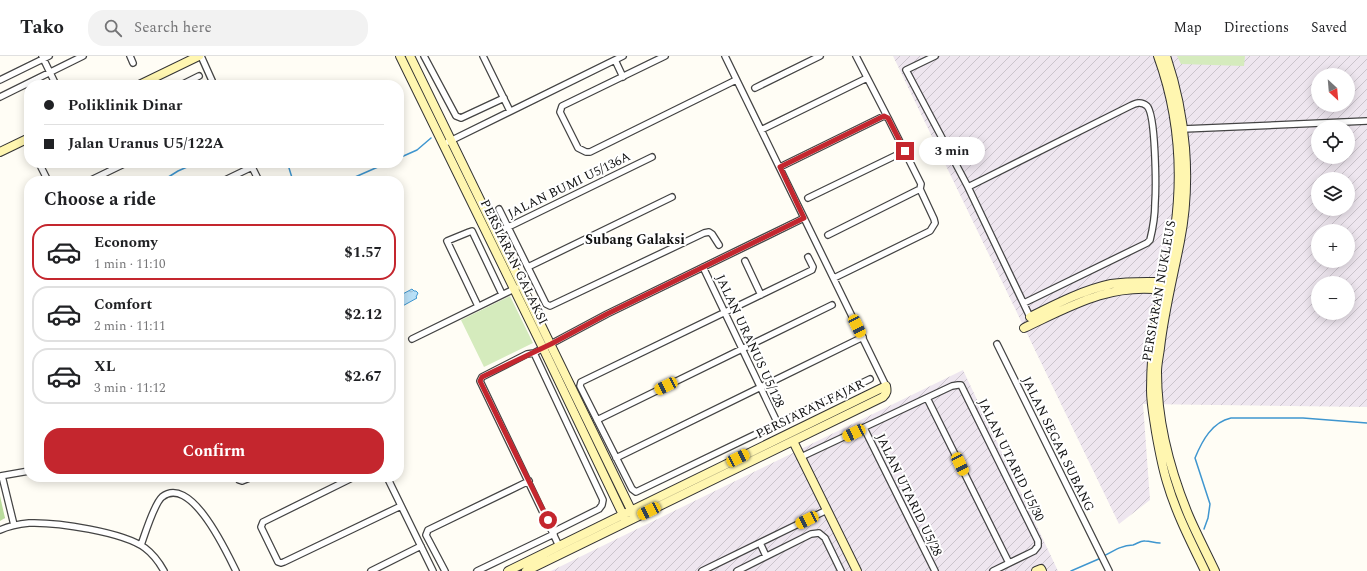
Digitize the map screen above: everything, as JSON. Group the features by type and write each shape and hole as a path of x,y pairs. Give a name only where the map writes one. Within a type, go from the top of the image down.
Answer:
{"street":[{"path":"0,80 42,58 49,56"},
{"path":"33,80 83,56"},
{"path":"130,56 133,63"},
{"path":"150,80 200,56 212,80"},
{"name":"PERSIARAN GALAKSI","path":"400,56 513,289 547,346 634,514"},
{"name":"PERSIARAN GALAKSI","path":"410,56 522,285 547,346 625,518"},
{"path":"424,56 456,116 461,118 504,98"},
{"path":"483,56 510,111"},
{"path":"443,144 624,56"},
{"path":"665,56 562,106 560,112 578,148 586,152 590,152 736,80"},
{"path":"725,56 886,386"},
{"path":"755,88 820,56"},
{"path":"834,278 930,231 935,223 920,189 921,184 856,56"},
{"path":"935,56 906,70 968,186 1030,317 1085,292 1111,284 1129,282 1164,286"},
{"name":"PERSIARAN NUKLEUS","path":"1158,56 1169,92 1178,144 1179,194 1175,230 1154,339 1151,390 1153,413 1166,482 1189,538 1205,571"},
{"name":"PERSIARAN NUKLEUS","path":"1166,56 1176,92 1183,129 1187,194 1181,239 1162,326 1157,371 1158,403 1169,459 1177,486 1188,515 1215,571"},
{"path":"42,58 53,80"},
{"path":"615,60 623,77"},
{"path":"191,80 199,76"},
{"path":"762,130 867,78"},
{"path":"0,97 24,85"},
{"path":"968,186 1130,106 1140,102 1149,108 1152,122 1155,160 1155,204 1150,240 1147,243 1024,303"},
{"path":"780,167 886,117"},
{"path":"1183,129 1367,121"},
{"path":"0,152 24,140"},
{"path":"808,198 905,151"},
{"name":"JALAN BUMI U5/136A","path":"496,233 652,157"},
{"path":"99,176 116,168"},
{"path":"232,176 246,168"},
{"path":"828,235 920,189"},
{"path":"528,267 672,197"},
{"path":"499,209 546,304 550,306 704,233 709,232 712,234 718,245"},
{"path":"559,546 480,381 482,377 528,354 534,353 607,314 804,218"},
{"path":"478,306 447,242 472,231 502,294"},
{"path":"808,258 813,268 812,270 580,384 616,458 632,489 636,492 870,379"},
{"path":"745,261 761,295"},
{"name":"JALAN URANUS U5/128","path":"703,267 778,424"},
{"path":"412,339 522,285"},
{"path":"1024,328 1087,298 1106,292 1164,286"},
{"path":"597,420 832,305"},
{"path":"616,458 863,337"},
{"name":"JALAN SEGAR SUBANG","path":"996,344 1109,571"},
{"path":"477,571 554,533 599,509 602,505 603,500 534,353"},
{"name":"JALAN UTARID U5/30","path":"927,398 958,385 961,385 964,389 1038,541 1038,546 1034,551 1009,563"},
{"name":"PERSIARAN FAJAR","path":"508,571 559,546 634,514 793,441 883,397 886,394 886,386 738,458 634,514"},
{"path":"801,457 927,398 1009,563 993,571"},
{"path":"839,409 796,434 793,437 793,441 857,571"},
{"name":"JALAN UTARID U5/28","path":"864,428 934,571"},
{"path":"738,458 783,440 788,439 793,441"},
{"path":"14,525 1,476 24,472"},
{"path":"445,571 426,535 428,530 529,481"},
{"path":"344,482 263,522 261,527 278,562 284,562 401,506"},
{"path":"389,482 433,571"},
{"path":"141,545 156,505 161,498 172,493 177,494 186,498 201,511 216,531 236,571"},
{"path":"702,571 827,510"},
{"name":"PERSIARAN FAJAR","path":"526,571 625,518"},
{"path":"0,530 14,525 49,523 112,535 141,545 154,555 164,571"},
{"path":"737,571 811,534 819,533 825,538 841,571"},
{"path":"760,543 766,556"},
{"path":"371,571 421,546"},
{"path":"1036,571 1041,569 1042,571"}],"shaded area":[{"path":"893,56 1367,56 1367,407 1143,404 1150,500 1119,524"},
{"path":"963,370 1058,571 551,571"}],"green space":[{"path":"1177,56 1245,56 1244,66 1181,64"},
{"path":"510,296 533,343 484,367 461,320"},
{"path":"0,496 5,518 0,521"}],"water":[{"path":"412,289 418,293 417,298 404,305 404,293"}],"waterway":[{"path":"404,156 417,150 431,138"},
{"path":"170,176 185,168"},
{"path":"289,168 291,176"},
{"path":"357,176 376,168"},
{"path":"1204,529 1208,518 1210,504 1195,458 1208,433 1224,420 1231,418 1303,418 1367,423"},
{"path":"1104,556 1121,547 1133,545 1142,541 1160,543"},
{"path":"1071,571 1101,558"}],"district":[{"name":"Subang Galaksi","path":"635,239"}],"route":[{"path":"548,520 480,381 482,377 528,354 534,353 607,314 804,218 780,167 884,116 888,118 905,151"}]}
